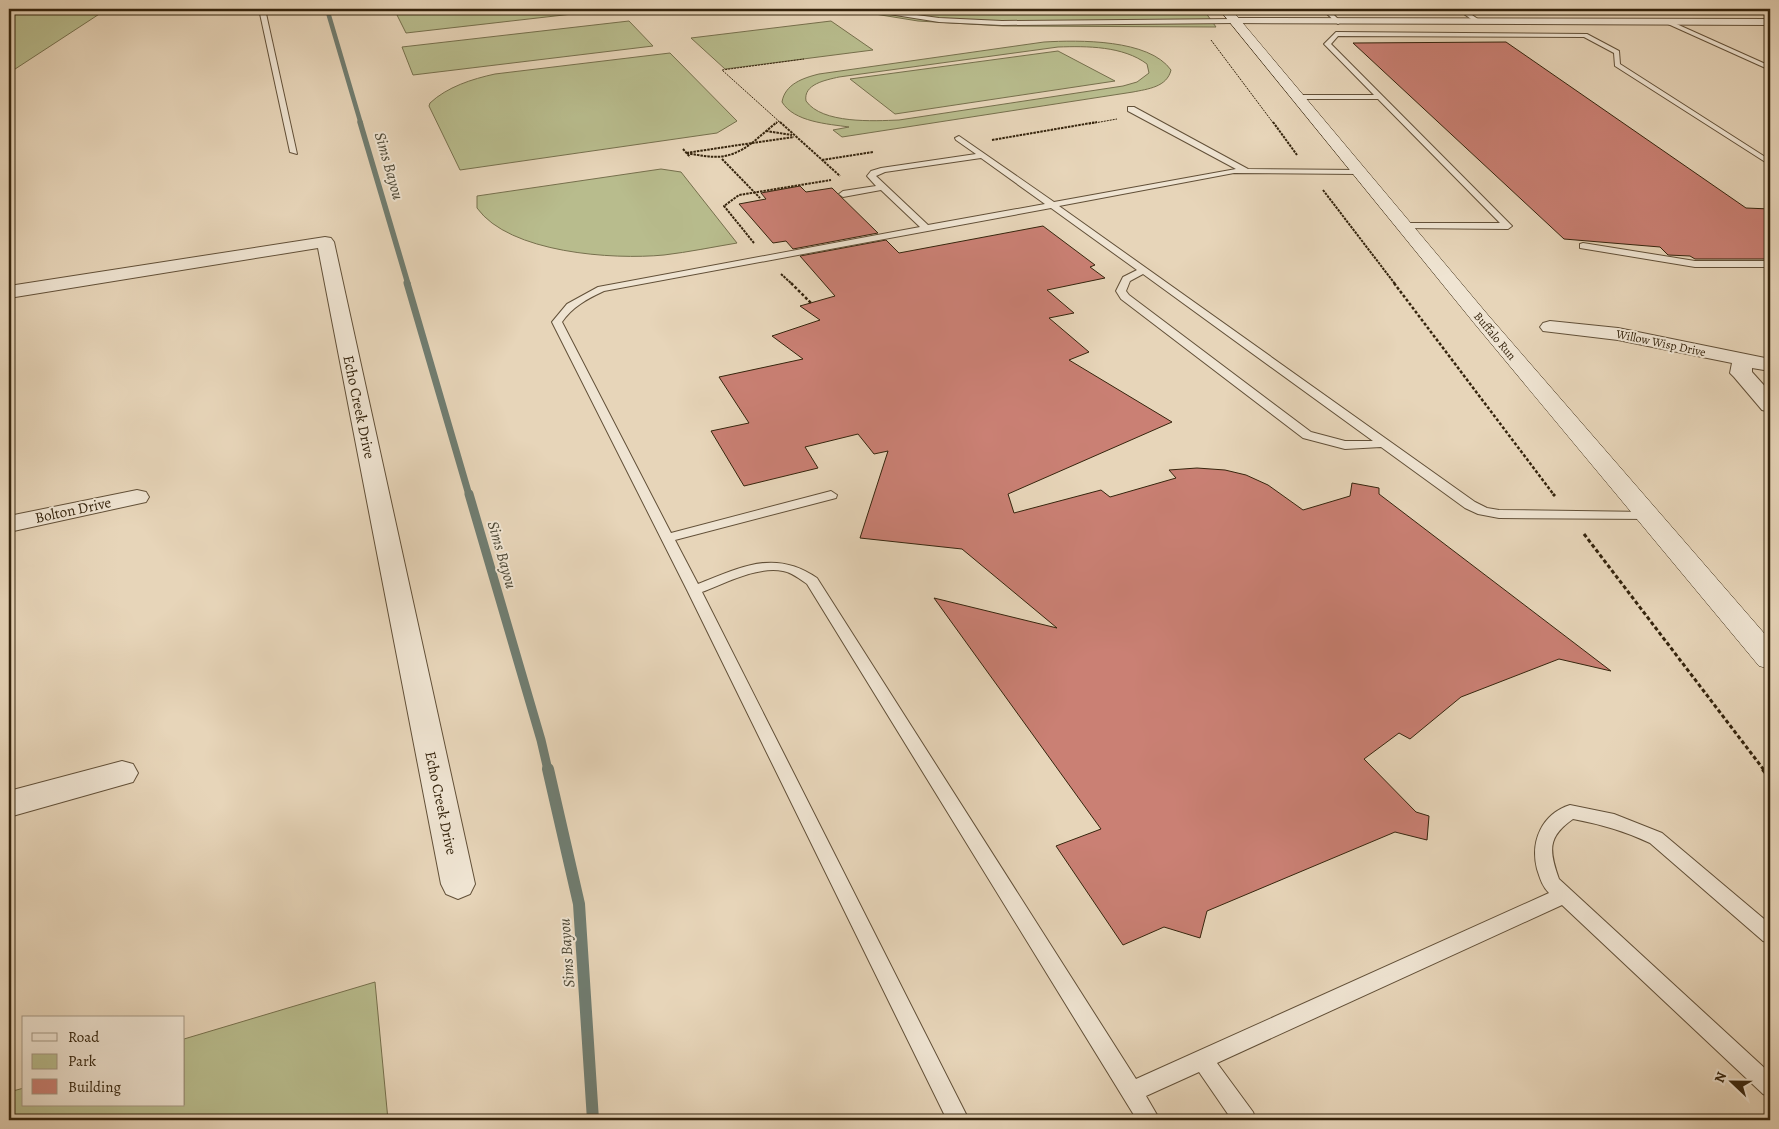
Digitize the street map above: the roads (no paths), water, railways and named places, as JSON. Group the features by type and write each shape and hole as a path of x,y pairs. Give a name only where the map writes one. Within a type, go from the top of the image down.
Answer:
{"street":[{"path":"1639,9 1670,23"},
{"path":"1230,15 1338,22 1770,22"},
{"name":"Buffalo Run","path":"1230,15 1404,226 1770,659"},
{"name":"Echo Creek Drive","path":"9,292 325,242 458,884"},
{"name":"Willow Wisp Drive","path":"1550,327 1618,334 1770,365"},
{"path":"1743,360 1741,373 1770,405"},
{"name":"Bolton Drive","path":"9,524 137,497"},
{"path":"9,804 122,773"}],"lane":[{"path":"262,9 294,152"},
{"path":"861,9 939,20 1002,23 1197,22 1230,15"},
{"path":"1338,22 1330,14 1333,10 1452,9 1463,11 1480,22"},
{"path":"1414,22 1430,34"},
{"path":"1576,22 1585,35 1617,52 1617,65 1770,163"},
{"path":"1670,23 1770,68"},
{"path":"1404,226 1508,226 1327,44 1336,34 1585,35"},
{"path":"1298,97 1380,97"},
{"path":"1131,109 1245,170"},
{"path":"963,141 1470,505 1499,514 1648,516"},
{"path":"926,228 871,176 874,173 982,155"},
{"path":"958,1120 694,590 557,322 562,313 573,303 601,289 926,228 1245,170 1359,172"},
{"path":"843,194 882,187"},
{"path":"1583,246 1695,264 1770,264"},
{"path":"1142,271 1126,279 1121,291 1125,297 1307,435 1325,442 1359,447 1383,443"},
{"path":"666,538 831,494"},
{"path":"694,590 752,570 780,566 797,571 812,581 1149,1120"},
{"path":"1770,935 1656,838 1634,826 1601,817 1570,812 1554,821 1542,841 1543,860 1552,883 1770,1087"},
{"path":"1131,1092 1564,895"},
{"path":"1203,1060 1245,1120"}],"waterway":[{"name":"Sims Bayou","path":"327,9 361,124"},
{"name":"Sims Bayou","path":"360,122 408,284"},
{"name":"Sims Bayou","path":"407,283 469,495"},
{"name":"Sims Bayou","path":"469,494 541,740 548,770"},
{"name":"Sims Bayou","path":"548,769 579,904 593,1120"}]}
